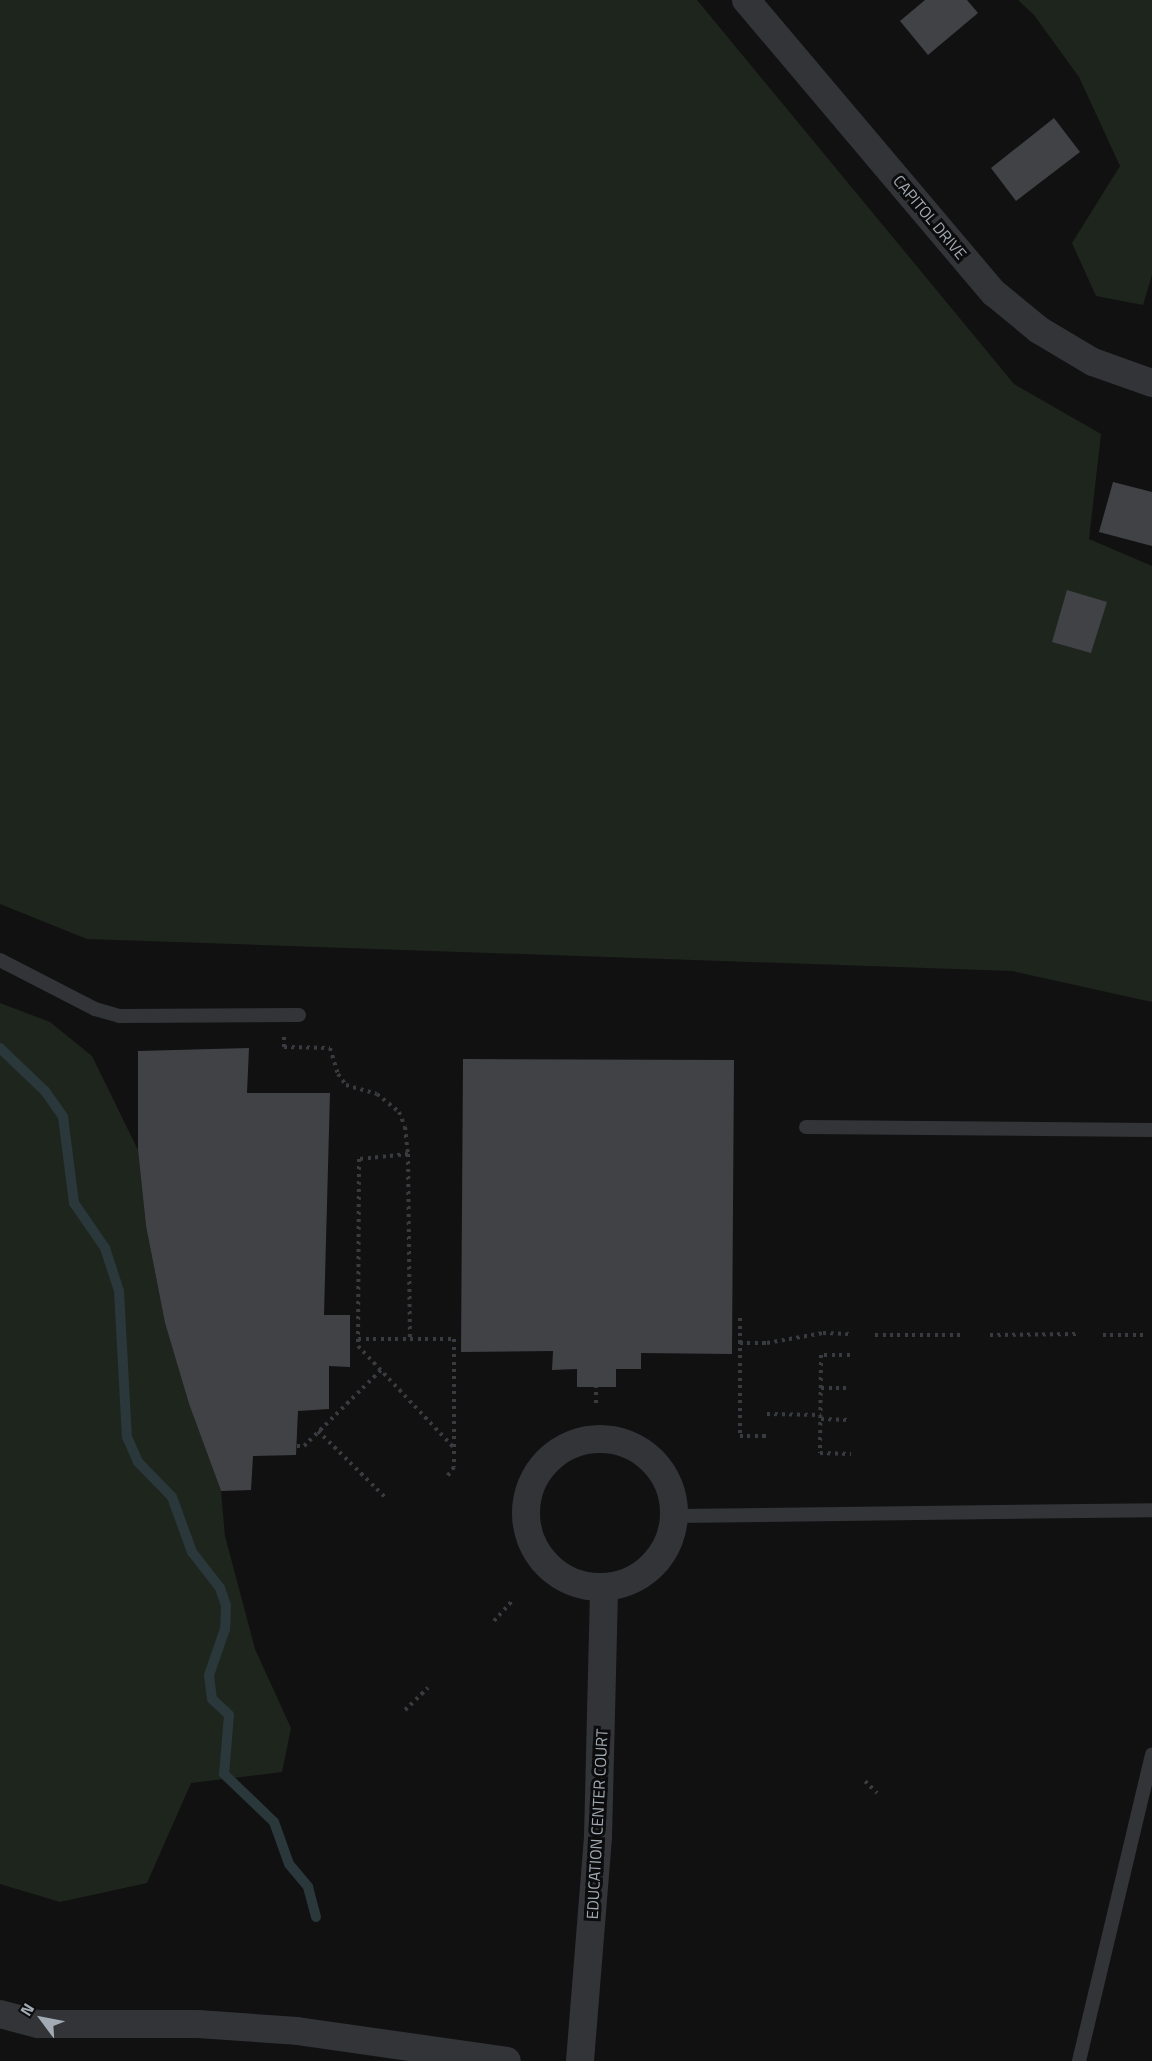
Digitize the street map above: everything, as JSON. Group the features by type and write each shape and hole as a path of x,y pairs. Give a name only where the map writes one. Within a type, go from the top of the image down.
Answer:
{"street":[{"name":"CAPITOL DRIVE","path":"746,0 1011,309 1093,362 1152,383"},
{"path":"597,1438 622,1441 644,1452 662,1470 672,1492 675,1516 669,1540 657,1561 638,1577 604,1587 567,1581 548,1567 533,1547 525,1522 526,1497 536,1474 552,1455 574,1442 597,1438"},
{"name":"EDUCATION CENTER COURT","path":"580,2061 598,1838 604,1587"},
{"path":"0,2014 38,2024 198,2024 297,2031 507,2061"},
{"path":"0,2035 38,2024"}],"lane":[{"path":"0,960 95,1009 119,1016 298,1015"},
{"path":"806,1127 1152,1130"},
{"path":"675,1516 1152,1510"},
{"path":"1079,2061 1152,1755"}],"path":[{"path":"284,1047 325,1047 334,1051 338,1074 346,1085 377,1094 399,1112 405,1127 408,1154 410,1339"},
{"path":"408,1154 359,1159 358,1346 454,1449"},
{"path":"740,1318 740,1436 767,1436"},
{"path":"740,1343 767,1343 823,1333 850,1334"},
{"path":"990,1335 1078,1334"},
{"path":"875,1335 965,1335"},
{"path":"1103,1335 1148,1335"},
{"path":"358,1339 454,1339 454,1467 446,1478"},
{"path":"850,1355 822,1355 820,1454 851,1454"},
{"path":"297,1446 304,1446 381,1370"},
{"path":"596,1387 596,1403"},
{"path":"821,1388 851,1388"},
{"path":"767,1414 851,1420"},
{"path":"318,1431 387,1499"},
{"path":"494,1621 513,1600"},
{"path":"405,1710 428,1688"},
{"path":"865,1781 877,1793"}],"shaded area":[{"path":"0,0 697,0 1014,384 1101,434 1089,539 1152,566 1152,1002 1012,971 87,939 0,904"},
{"path":"1018,0 1152,0 1152,275 1143,305 1096,296 1072,243 1120,166 1079,77 1034,15"},
{"path":"0,1003 50,1022 92,1056 138,1150 146,1226 165,1323 189,1404 221,1491 225,1536 255,1649 291,1728 282,1772 191,1783 147,1883 60,1902 0,1884"}],"building":[{"path":"925,0 967,0 978,13 928,55 900,21"},
{"path":"1054,118 1080,152 1016,201 991,168"},
{"path":"1113,482 1152,492 1152,546 1099,532"},
{"path":"1067,590 1107,602 1091,653 1052,642"},
{"path":"249,1048 247,1093 330,1093 324,1315 350,1315 350,1367 329,1366 329,1409 298,1411 296,1455 253,1456 251,1490 221,1491 189,1404 165,1323 146,1226 138,1150 138,1051"},
{"path":"463,1059 734,1060 732,1354 641,1353 641,1369 616,1369 616,1387 577,1387 577,1369 552,1370 553,1351 461,1352"}],"waterway":[{"path":"0,1048 45,1091 63,1117 74,1203 105,1248 119,1291 127,1437 138,1462 172,1497 192,1552 220,1588 226,1605 225,1629 209,1675 212,1699 229,1715 224,1774 274,1822 289,1864 308,1887 316,1917"}]}
